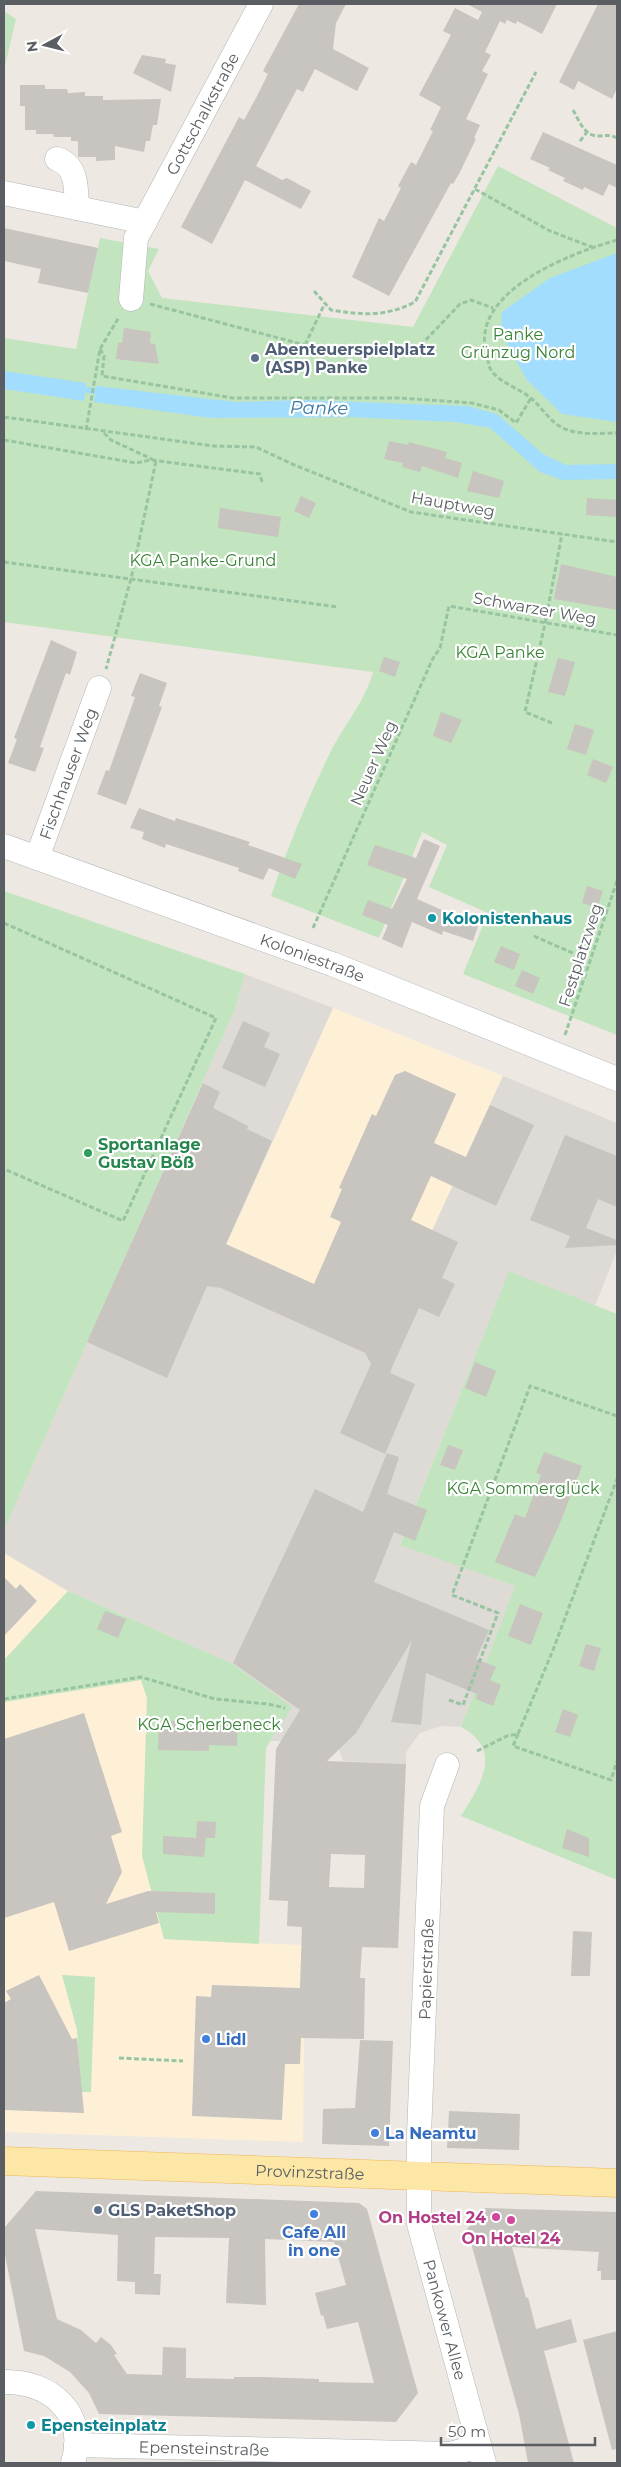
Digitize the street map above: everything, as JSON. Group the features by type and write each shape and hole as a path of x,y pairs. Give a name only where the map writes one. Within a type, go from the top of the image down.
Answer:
{"main road":[{"name":"Provinzstraße","path":"4,2161 617,2183"}],"street":[{"name":"Gottschalkstraße","path":"132,299 136,238 261,4"},
{"path":"57,159 64,163 73,174 77,208"},
{"path":"4,194 145,222"},
{"name":"Fischhauser Weg","path":"37,858 99,688"},
{"name":"Koloniestraße","path":"4,846 332,964 617,1079"},
{"name":"Papierstraße","path":"419,2176 432,1806 448,1764"},
{"name":"Pankower Allee","path":"419,2176 419,2224 482,2454"},
{"path":"4,2382 20,2381 40,2386 61,2403 71,2418 74,2454"},
{"name":"Epensteinstraße","path":"74,2454 482,2454"}],"path":[{"path":"314,291 332,310 362,314 397,311 415,302 536,72"},
{"path":"573,110 587,132 596,136 609,134 617,138"},
{"path":"580,141 587,132"},
{"path":"475,189 550,231 592,247"},
{"path":"617,240 592,247 535,274 506,295 493,308 486,324 483,340 491,369 504,382 512,384 531,398 561,427 579,432 617,433"},
{"path":"86,430 100,349 132,299 305,345 331,351 357,352 388,352 420,346 460,304 471,300 493,308"},
{"path":"305,345 325,303"},
{"path":"100,349 104,356 102,376 233,398 401,398 472,403 499,410 516,423 531,398"},
{"name":"Hauptweg","path":"4,417 86,430 213,446 256,447 292,464 410,512 617,542"},
{"path":"103,432 111,440 156,461"},
{"path":"4,440 136,463 156,461 260,474 262,482"},
{"path":"111,653 131,579 156,461"},
{"path":"552,723 526,712 562,534"},
{"path":"4,562 338,607"},
{"name":"Schwarzer Weg","path":"449,606 617,635"},
{"name":"Neuer Weg","path":"313,928 432,660 440,648 449,606"},
{"name":"Festplatzweg","path":"565,1035 617,882"},
{"path":"4,923 216,1018 123,1221 4,1169"},
{"path":"534,936 591,961"},
{"path":"449,1700 463,1705 498,1613 452,1594 530,1386 617,1416"},
{"path":"617,1480 513,1746 611,1780 617,1761"},
{"path":"4,1699 141,1677 215,1700 268,1704 285,1708"},
{"path":"477,1751 507,1736 518,1734"},
{"path":"119,2058 184,2061"}],"shaded area":[{"path":"245,974 333,1008 209,1282 374,1357 503,1076 617,1123 617,1250 595,1306 509,1272 400,1544 515,1586 461,1727 441,1726 420,1733 406,1752 406,1764 343,1761 336,1742 271,1741 291,1707 233,1664 68,1591 4,1553 4,1530 235,1009"},
{"path":"333,1008 503,1076 374,1357 209,1283"},
{"path":"4,1553 68,1591 4,1660"},
{"path":"141,1680 147,1698 164,1939 302,1945 297,2037 304,2038 303,2142 4,2132 4,1702"}],"green space":[{"path":"4,11 16,19 4,70"},
{"path":"498,166 617,228 617,1035 463,974 488,913 429,887 447,845 422,832 379,938 271,896 313,788 335,743 365,694 373,672 4,622 4,338 76,349 100,238 159,249 148,271 162,298 413,327"},
{"name":"Sportanlage Gustav Böß","path":"4,891 245,974 235,1009 4,1530"},
{"name":"KGA Sommerglück","path":"509,1271 617,1314 617,1880 461,1816 481,1781 485,1758 482,1747 474,1736 461,1727 515,1586 400,1545"},
{"name":"KGA Scherbeneck","path":"68,1591 233,1664 292,1707 266,1748 259,1944 164,1939 142,1856 147,1698 141,1680 4,1702 4,1660"},
{"path":"62,1975 95,1977 91,2092 81,2092 77,2030"}],"water":[{"path":"617,253 617,422 562,414 527,380 501,333 502,312 550,278"},
{"path":"4,371 86,383 84,401 4,389"},
{"path":"96,386 236,402 301,400 467,406 497,414 543,454 566,465 617,464 617,479 562,480 540,472 490,428 456,422 348,417 211,418 94,402"}],"building":[{"path":"299,4 346,4 336,23 333,49 369,68 357,91 315,69 303,92 297,89 256,166 282,180 287,178 311,191 301,209 245,180 212,244 181,227 239,117 244,120 256,98 268,74 263,71"},
{"path":"467,4 557,4 542,34 517,21 516,24 507,20 505,24 500,21 485,52 491,55 482,71 488,74 466,119 480,125 474,138 476,139 460,172 453,184 451,183 389,296 352,277 379,218 384,221 401,188 398,186 411,162 416,165 433,131 430,130 441,107 419,95 451,35 443,31 455,8 478,20 482,12"},
{"path":"598,4 617,4 617,88 612,99 578,81 574,90 559,82"},
{"path":"142,55 166,59 165,63 176,65 171,92 133,73"},
{"path":"20,85 45,85 45,89 67,89 68,93 85,92 85,96 103,96 103,100 161,99 157,125 153,125 150,141 146,141 144,152 115,146 115,160 96,161 96,157 78,157 78,141 71,141 71,137 54,137 53,134 36,134 36,130 25,130 25,106 20,106"},
{"path":"543,132 617,165 617,188 609,184 603,196 584,187 583,190 563,181 565,178 548,170 550,168 530,159"},
{"path":"4,228 98,248 88,293 38,283 41,269 4,261"},
{"path":"124,328 151,332 150,343 155,344 159,364 116,359 118,343 122,343"},
{"path":"389,441 408,445 409,442 447,452 445,458 462,463 458,478 422,466 420,472 402,467 403,463 384,459"},
{"path":"473,471 504,481 499,498 467,491"},
{"path":"301,496 316,503 309,518 294,511"},
{"path":"587,498 617,500 617,517 586,515"},
{"path":"220,508 281,517 278,537 218,528"},
{"path":"561,564 617,577 617,610 554,599"},
{"path":"51,640 77,652 70,675 66,673 57,698 40,747 44,748 35,772 8,763 17,739 14,738"},
{"path":"384,657 400,662 395,677 379,671"},
{"path":"558,658 575,662 565,696 548,692"},
{"path":"140,673 167,683 159,706 162,707 126,805 97,794 106,770 109,771 135,697 131,696"},
{"path":"441,712 462,720 451,743 433,736"},
{"path":"575,724 594,730 586,755 567,749"},
{"path":"593,759 613,767 606,783 587,775"},
{"path":"139,808 175,821 176,818 250,842 248,845 302,864 295,879 269,868 263,880 238,871 239,868 166,844 165,848 142,839 144,832 130,828"},
{"path":"424,839 440,846 417,899 478,926 473,941 443,931 442,935 412,922 402,948 382,939 388,925 362,915 368,900 392,909 407,879 367,865 375,845 416,858"},
{"path":"587,886 603,891 597,908 582,903"},
{"path":"501,946 520,954 514,970 494,962"},
{"path":"522,970 540,978 533,994 515,986"},
{"path":"243,1021 270,1033 264,1047 280,1054 265,1087 222,1068"},
{"path":"405,1071 456,1094 434,1143 466,1157 490,1105 534,1125 496,1206 431,1176 411,1220 458,1242 442,1278 455,1284 439,1317 419,1308 393,1365 390,1373 415,1384 385,1454 340,1433 371,1364 365,1353 221,1288 207,1286 167,1378 87,1342 203,1083 220,1092 213,1108 248,1126 247,1129 272,1141 226,1244 314,1284 341,1222 330,1217 342,1189 339,1188 372,1114 376,1116 395,1075"},
{"path":"565,1135 617,1156 617,1207 598,1199 586,1228 617,1240 617,1245 565,1248 570,1236 530,1220"},
{"path":"475,1362 496,1371 486,1397 465,1388"},
{"path":"448,1445 463,1450 455,1470 440,1465"},
{"path":"544,1452 582,1466 558,1528 535,1577 495,1562 515,1514 525,1518 541,1475 536,1473"},
{"path":"387,1453 399,1457 387,1494 427,1510 415,1541 394,1532 374,1582 489,1630 476,1659 496,1667 490,1680 501,1685 493,1706 476,1699 477,1694 426,1673 421,1725 391,1722 412,1640 356,1733 327,1761 406,1764 398,1948 362,1947 360,1978 365,1978 364,2039 301,2038 300,2064 285,2064 282,2120 192,2116 196,1996 211,1997 212,1985 300,1988 302,1927 287,1926 288,1901 269,1900 276,1749 300,1710 233,1663 315,1489 363,1512","holes":["331,1854 365,1855 364,1888 329,1887"]},
{"path":"4,1577 16,1589 20,1584 37,1601 4,1636"},
{"path":"520,1604 543,1613 531,1645 508,1636"},
{"path":"105,1611 126,1619 118,1638 97,1629"},
{"path":"586,1644 601,1648 594,1671 579,1666"},
{"path":"563,1709 578,1715 570,1737 555,1732"},
{"path":"84,1713 122,1832 111,1836 122,1872 106,1904 148,1891 215,1893 215,1914 156,1912 159,1923 69,1951 54,1902 4,1918 4,1739"},
{"path":"170,1721 238,1722 237,1746 209,1745 209,1751 158,1750 159,1724 170,1725"},
{"path":"197,1821 216,1822 215,1838 206,1838 204,1857 163,1854 163,1836 196,1838"},
{"path":"567,1829 589,1838 589,1857 562,1848"},
{"path":"573,1931 592,1932 590,1976 571,1976"},
{"path":"39,1975 72,2039 77,2038 84,2113 4,2110 4,2003 11,1999 6,1991"},
{"path":"360,2040 393,2041 389,2146 322,2144 323,2109 355,2108"},
{"path":"449,2111 520,2114 519,2150 447,2148"},
{"path":"36,2191 359,2203 367,2209 418,2393 396,2422 99,2414 89,2393 70,2372 44,2356 24,2351 4,2250 4,2228","holes":["35,2229 118,2235 117,2281 135,2282 135,2294 160,2295 161,2274 154,2274 155,2237 229,2238 226,2303 266,2305 265,2239 334,2242 346,2285 315,2293 321,2316 323,2315 327,2329 358,2322 374,2383 319,2382 319,2379 263,2377 234,2377 234,2379 186,2378 186,2348 163,2347 162,2375 127,2374 114,2355 117,2354 111,2345 101,2337 96,2343 81,2330 57,2319"]},
{"path":"485,2208 617,2212 617,2280 601,2280 601,2271 597,2271 599,2252 512,2247 536,2329 571,2319 577,2342 544,2351 574,2463 528,2463 519,2414 467,2229"},
{"path":"617,2331 617,2449 612,2450 583,2340"}],"waterway":[{"name":"Panke","path":"79,389 104,392"}],"place":[{"name":"Abenteuerspielplatz (ASP) Panke","path":"255,358"},
{"name":"Kolonistenhaus","path":"432,918"},
{"name":"Sportanlage Gustav Böß","path":"88,1153"},
{"name":"Lidl","path":"206,2039"},
{"name":"La Neamtu","path":"375,2133"},
{"name":"GLS PaketShop","path":"98,2210"},
{"name":"Cafe All in one","path":"314,2214"},
{"name":"On Hostel 24","path":"496,2217"},
{"name":"On Hotel 24","path":"511,2220"},
{"name":"Epensteinplatz","path":"31,2425"}],"park label":[{"name":"Panke Grünzug Nord","path":"518,343"},
{"name":"KGA Panke-Grund","path":"203,560"},
{"name":"KGA Panke","path":"500,652"}]}
